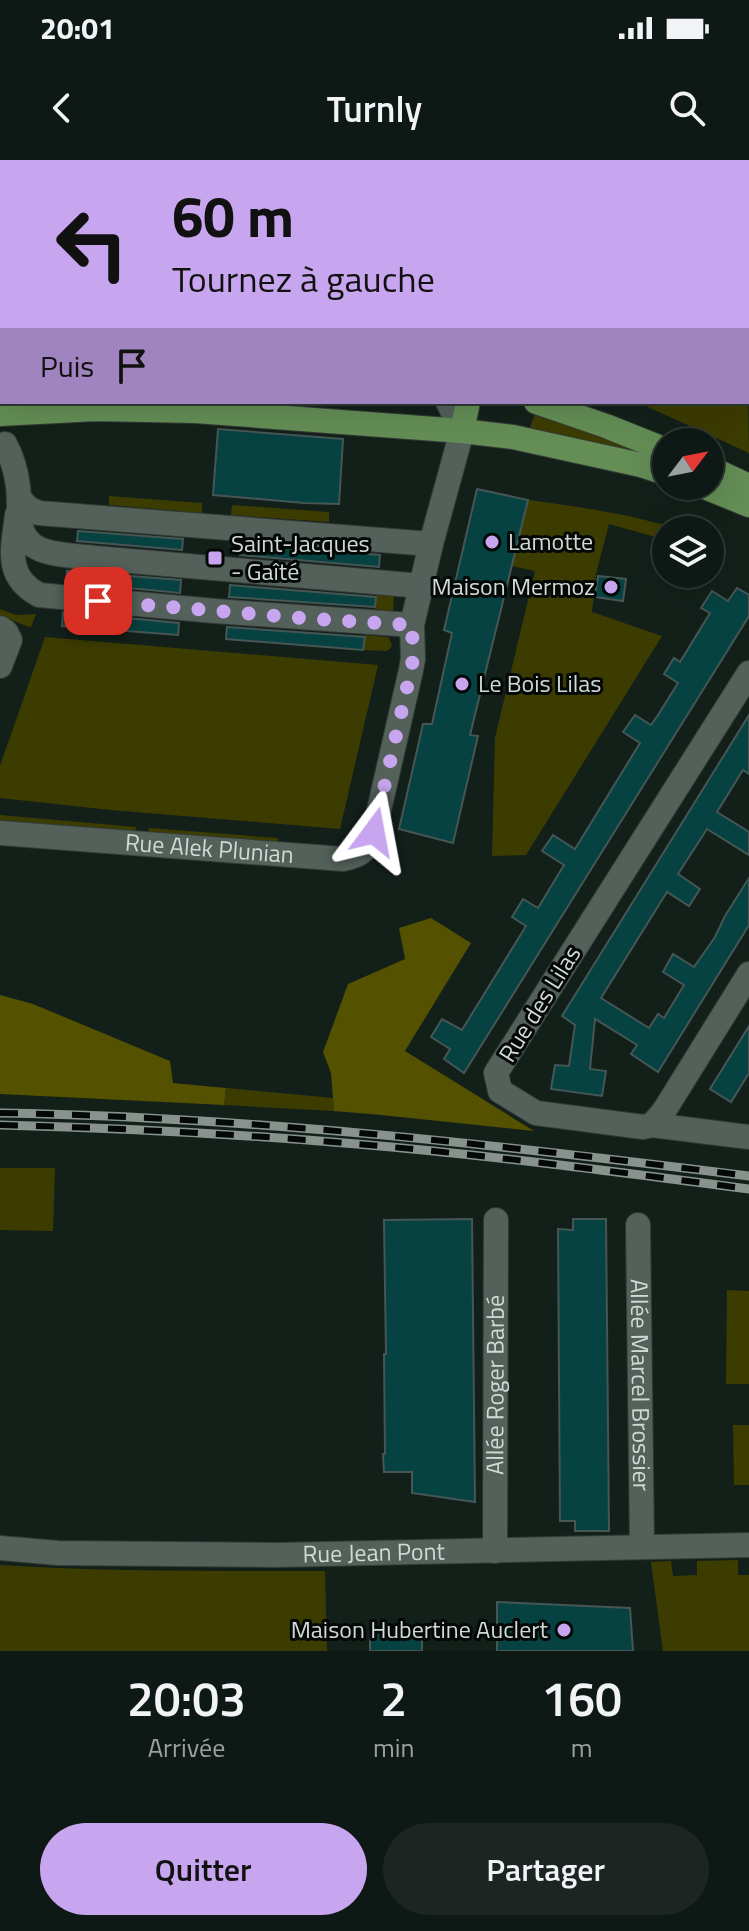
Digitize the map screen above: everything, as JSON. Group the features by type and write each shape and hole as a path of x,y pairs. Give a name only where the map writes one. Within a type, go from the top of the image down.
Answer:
{"main road":[{"path":"96,409 133,404"},
{"path":"462,431 468,404"},
{"path":"542,404 652,444"},
{"path":"2,410 242,413 462,431 513,437 652,469"},
{"path":"724,474 749,486"},
{"path":"724,495 749,505"}],"street":[{"path":"19,498 12,558 15,571 22,581 39,595 412,625 462,431 449,404"},
{"path":"2,410 2,447 13,461 19,498 19,526 23,535 42,550 95,558 422,586"},
{"path":"19,498 28,508 39,513 431,544"},
{"name":"Rue Alek Plunian","path":"0,833 296,857 343,859 359,855 374,832 413,659 412,625"},
{"path":"0,628 10,640 0,666"},
{"name":"Rue des Lilas","path":"749,673 496,1073 500,1091 536,1113 749,1137"},
{"path":"652,1125 664,1111 749,974"},
{"name":"Allée Roger Barbé","path":"495,1551 496,1220"},
{"name":"Allée Marcel Brossier","path":"638,1225 642,1547"},
{"name":"Rue Jean Pont","path":"0,1548 58,1553 278,1555 749,1545"}],"shaded area":[{"path":"641,404 748,404 749,453 724,442 724,428 694,428"},
{"path":"535,413 652,456 530,428"},
{"path":"109,496 202,503 202,513 109,505"},
{"path":"528,500 652,521 652,536 609,524 596,574 592,612 662,636 526,855 492,856 495,738 535,571 512,566"},
{"path":"232,505 329,512 329,522 231,515"},
{"path":"377,593 394,595 393,611 375,609"},
{"path":"0,609 16,615 36,614 31,627 0,615"},
{"path":"365,635 388,637 392,645 386,651 363,650"},
{"path":"45,637 378,665 340,829 0,798 0,766"},
{"path":"0,815 136,827 135,833 0,821"},
{"path":"149,828 278,838 277,844 148,834"},
{"path":"431,918 471,943 405,1051 534,1131 334,1111 331,1073 323,1052 348,984 405,959 399,928"},
{"path":"0,995 33,1004 170,1061 173,1083 226,1088 224,1105 0,1094"},
{"path":"226,1088 333,1098 334,1111 224,1105"},
{"path":"0,1168 55,1168 53,1231 0,1230"},
{"path":"727,1290 749,1291 749,1384 726,1384"},
{"path":"733,1425 749,1425 749,1485 734,1485"},
{"path":"738,1560 738,1575 749,1575 749,1651 663,1651 651,1562 671,1561 673,1576 697,1575 697,1561"},
{"path":"0,1565 122,1570 325,1571 327,1651 0,1651"}],"building":[{"path":"218,429 343,439 339,504 213,495"},
{"name":"Le Bois Lilas","path":"477,489 528,500 470,735 478,736 453,843 399,829 423,724 432,724 452,633 444,630"},
{"path":"78,531 183,539 182,550 77,541"},
{"path":"241,544 380,555 379,567 240,555"},
{"path":"67,571 181,580 180,593 66,582"},
{"name":"Maison Mermoz","path":"598,576 626,579 623,601 595,597"},
{"path":"230,585 376,597 375,607 229,597"},
{"path":"737,588 749,595 749,616 464,1073 444,1059 450,1049 431,1037 442,1019 462,1030 526,926 512,917 523,899 538,908 564,865 542,851 553,835 575,849 640,743 623,732 635,715 651,725 658,715 678,683 664,674 674,658 680,662 710,613 701,608 712,591 728,601"},
{"path":"63,612 179,623 178,635 62,626"},
{"path":"227,627 365,637 363,650 226,639"},
{"path":"749,715 749,774 743,770 717,812 749,832 749,855 707,829 678,874 700,889 689,906 667,892 601,998 649,1028 658,1014 664,1018 684,985 663,972 673,954 694,967 749,878 749,925 658,1072 631,1054 637,1045 595,1019 590,1069 606,1071 602,1096 551,1089 555,1065 569,1066 575,1025 562,1016"},
{"path":"749,1026 749,1073 731,1102 710,1089"},
{"path":"472,1219 475,1502 412,1493 412,1472 384,1472 383,1454 386,1354 384,1220"},
{"path":"573,1219 606,1219 609,1531 575,1531 575,1521 560,1521 558,1229 573,1230"},
{"name":"Maison Hubertine Auclert","path":"497,1602 630,1608 633,1651 497,1651"},
{"path":"370,1633 422,1634 422,1651 370,1651"}],"railway":[{"path":"0,1113 188,1120 375,1134 749,1176"},
{"path":"0,1125 179,1132 357,1144 749,1189"}],"place":[{"name":"Lamotte","path":"492,542"},
{"name":"Saint-Jacques - Gaîté","path":"215,558"},
{"name":"Maison Mermoz","path":"611,587"},
{"name":"Le Bois Lilas","path":"462,684"},
{"name":"Maison Hubertine Auclert","path":"564,1630"}],"route":[{"path":"98,601 412,625 411,670 374,832"}]}
